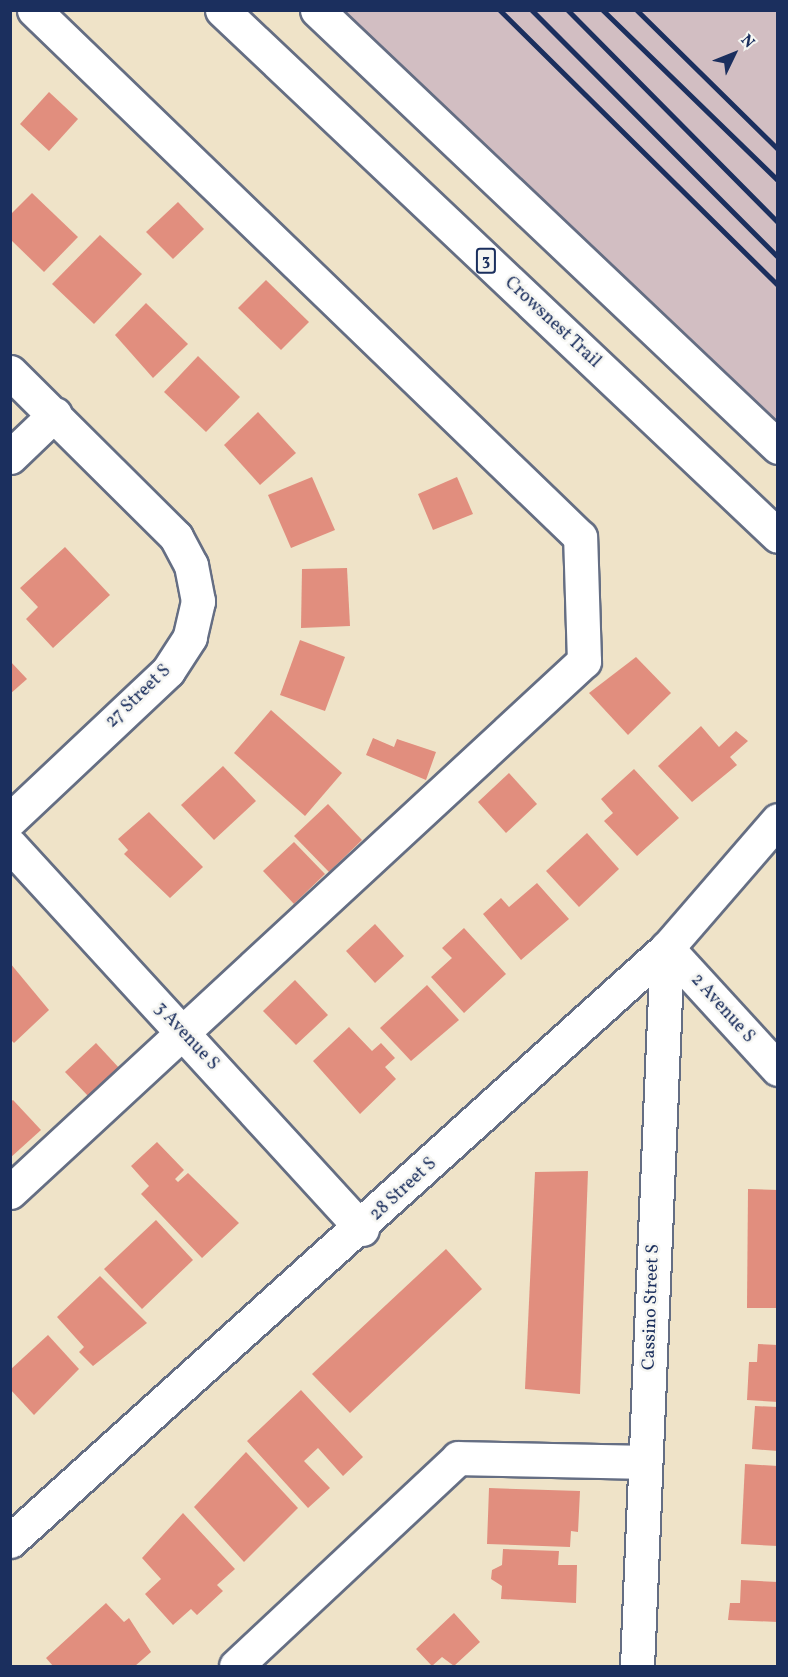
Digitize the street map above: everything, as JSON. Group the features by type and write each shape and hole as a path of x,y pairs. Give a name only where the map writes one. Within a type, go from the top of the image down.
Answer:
{"main road":[{"path":"10,1192 584,661 580,537 34,10"},
{"name":"Crowsnest Trail","path":"222,10 777,536"},
{"path":"317,10 777,447"},
{"name":"27 Street S","path":"10,372 55,414 176,537 191,565 198,601 190,637 168,671 10,820"},
{"path":"10,457 55,414"},
{"path":"750,511 777,555"},
{"name":"28 Street S","path":"10,1541 362,1228 667,948 777,820"},
{"name":"3 Avenue S","path":"10,845 362,1228"},
{"name":"2 Avenue S","path":"667,948 777,1069"},
{"name":"Cassino Street S","path":"637,1666 667,948"},
{"path":"236,1666 458,1458 645,1462"}],"shaded area":[{"path":"317,11 777,11 777,447"}],"building":[{"path":"49,92 78,119 49,151 20,124"},
{"path":"32,193 78,237 44,272 10,239 10,215"},
{"path":"178,202 204,229 173,259 146,232"},
{"path":"100,235 142,274 94,324 52,284"},
{"path":"266,280 309,322 281,350 238,308"},
{"path":"146,303 188,344 153,378 115,335"},
{"path":"198,356 240,397 206,432 164,392"},
{"path":"258,412 296,453 260,485 224,445"},
{"path":"312,477 335,530 291,548 268,495"},
{"path":"457,477 473,514 433,530 418,494"},
{"path":"65,547 110,595 53,648 26,619 38,607 20,588"},
{"path":"347,568 350,626 301,628 302,569"},
{"path":"300,640 345,657 325,711 280,695"},
{"path":"636,657 671,693 628,735 589,693"},
{"path":"10,661 27,679 10,694"},
{"path":"271,710 342,773 305,816 234,753"},
{"path":"701,726 719,747 736,731 748,741 730,757 737,765 692,802 658,766"},
{"path":"373,738 394,747 397,739 436,752 426,780 366,755"},
{"path":"223,766 256,801 214,840 181,805"},
{"path":"634,769 679,818 637,856 604,821 613,813 601,799"},
{"path":"509,773 537,804 506,833 478,802"},
{"path":"328,804 362,840 329,872 294,836"},
{"path":"149,812 203,867 170,898 124,854 128,850 118,839"},
{"path":"587,833 619,869 579,907 546,871"},
{"path":"294,842 325,874 294,904 263,871"},
{"path":"537,883 569,919 521,960 483,914 501,898 509,907"},
{"path":"375,924 404,956 375,983 346,951"},
{"path":"464,928 506,974 464,1013 431,977 452,958 442,948"},
{"path":"10,963 49,1010 14,1043 10,1039"},
{"path":"295,980 328,1015 296,1045 263,1011"},
{"path":"427,985 459,1020 411,1061 380,1028"},
{"path":"349,1027 372,1051 381,1043 395,1058 385,1067 396,1079 360,1114 313,1061"},
{"path":"96,1043 120,1069 90,1098 65,1072"},
{"path":"13,1100 41,1130 10,1158 10,1102"},
{"path":"157,1142 184,1170 175,1179 178,1182 188,1173 239,1223 202,1258 141,1194 149,1186 131,1166"},
{"path":"588,1171 580,1394 525,1389 535,1172"},
{"path":"748,1189 778,1190 778,1308 747,1308"},
{"path":"156,1220 193,1260 142,1309 104,1269"},
{"path":"446,1249 482,1289 350,1413 312,1374"},
{"path":"100,1276 147,1323 93,1366 79,1352 84,1347 57,1317"},
{"path":"48,1335 79,1369 34,1415 10,1389 10,1370"},
{"path":"758,1344 778,1345 778,1402 747,1400 749,1362 757,1362"},
{"path":"301,1390 363,1457 343,1476 318,1448 304,1461 330,1488 308,1508 247,1441"},
{"path":"755,1406 778,1407 778,1451 752,1449"},
{"path":"246,1452 298,1508 244,1562 194,1507"},
{"path":"745,1464 778,1466 778,1546 741,1544"},
{"path":"489,1488 580,1491 578,1532 571,1531 570,1547 487,1544"},
{"path":"183,1513 235,1569 217,1585 223,1591 197,1615 191,1609 173,1625 145,1594 161,1579 142,1558"},
{"path":"503,1549 559,1551 558,1565 577,1565 576,1603 501,1599 502,1586 491,1579 492,1570 502,1565"},
{"path":"741,1580 778,1582 778,1622 728,1620 730,1603 740,1603"},
{"path":"106,1603 124,1622 129,1618 151,1652 135,1666 53,1666 46,1658"},
{"path":"454,1613 480,1642 454,1666 442,1657 432,1666 416,1649"}],"railway":[{"path":"500,10 778,285"},
{"path":"532,10 778,257"},
{"path":"568,10 778,222"},
{"path":"603,10 778,180"},
{"path":"637,10 778,149"}]}
